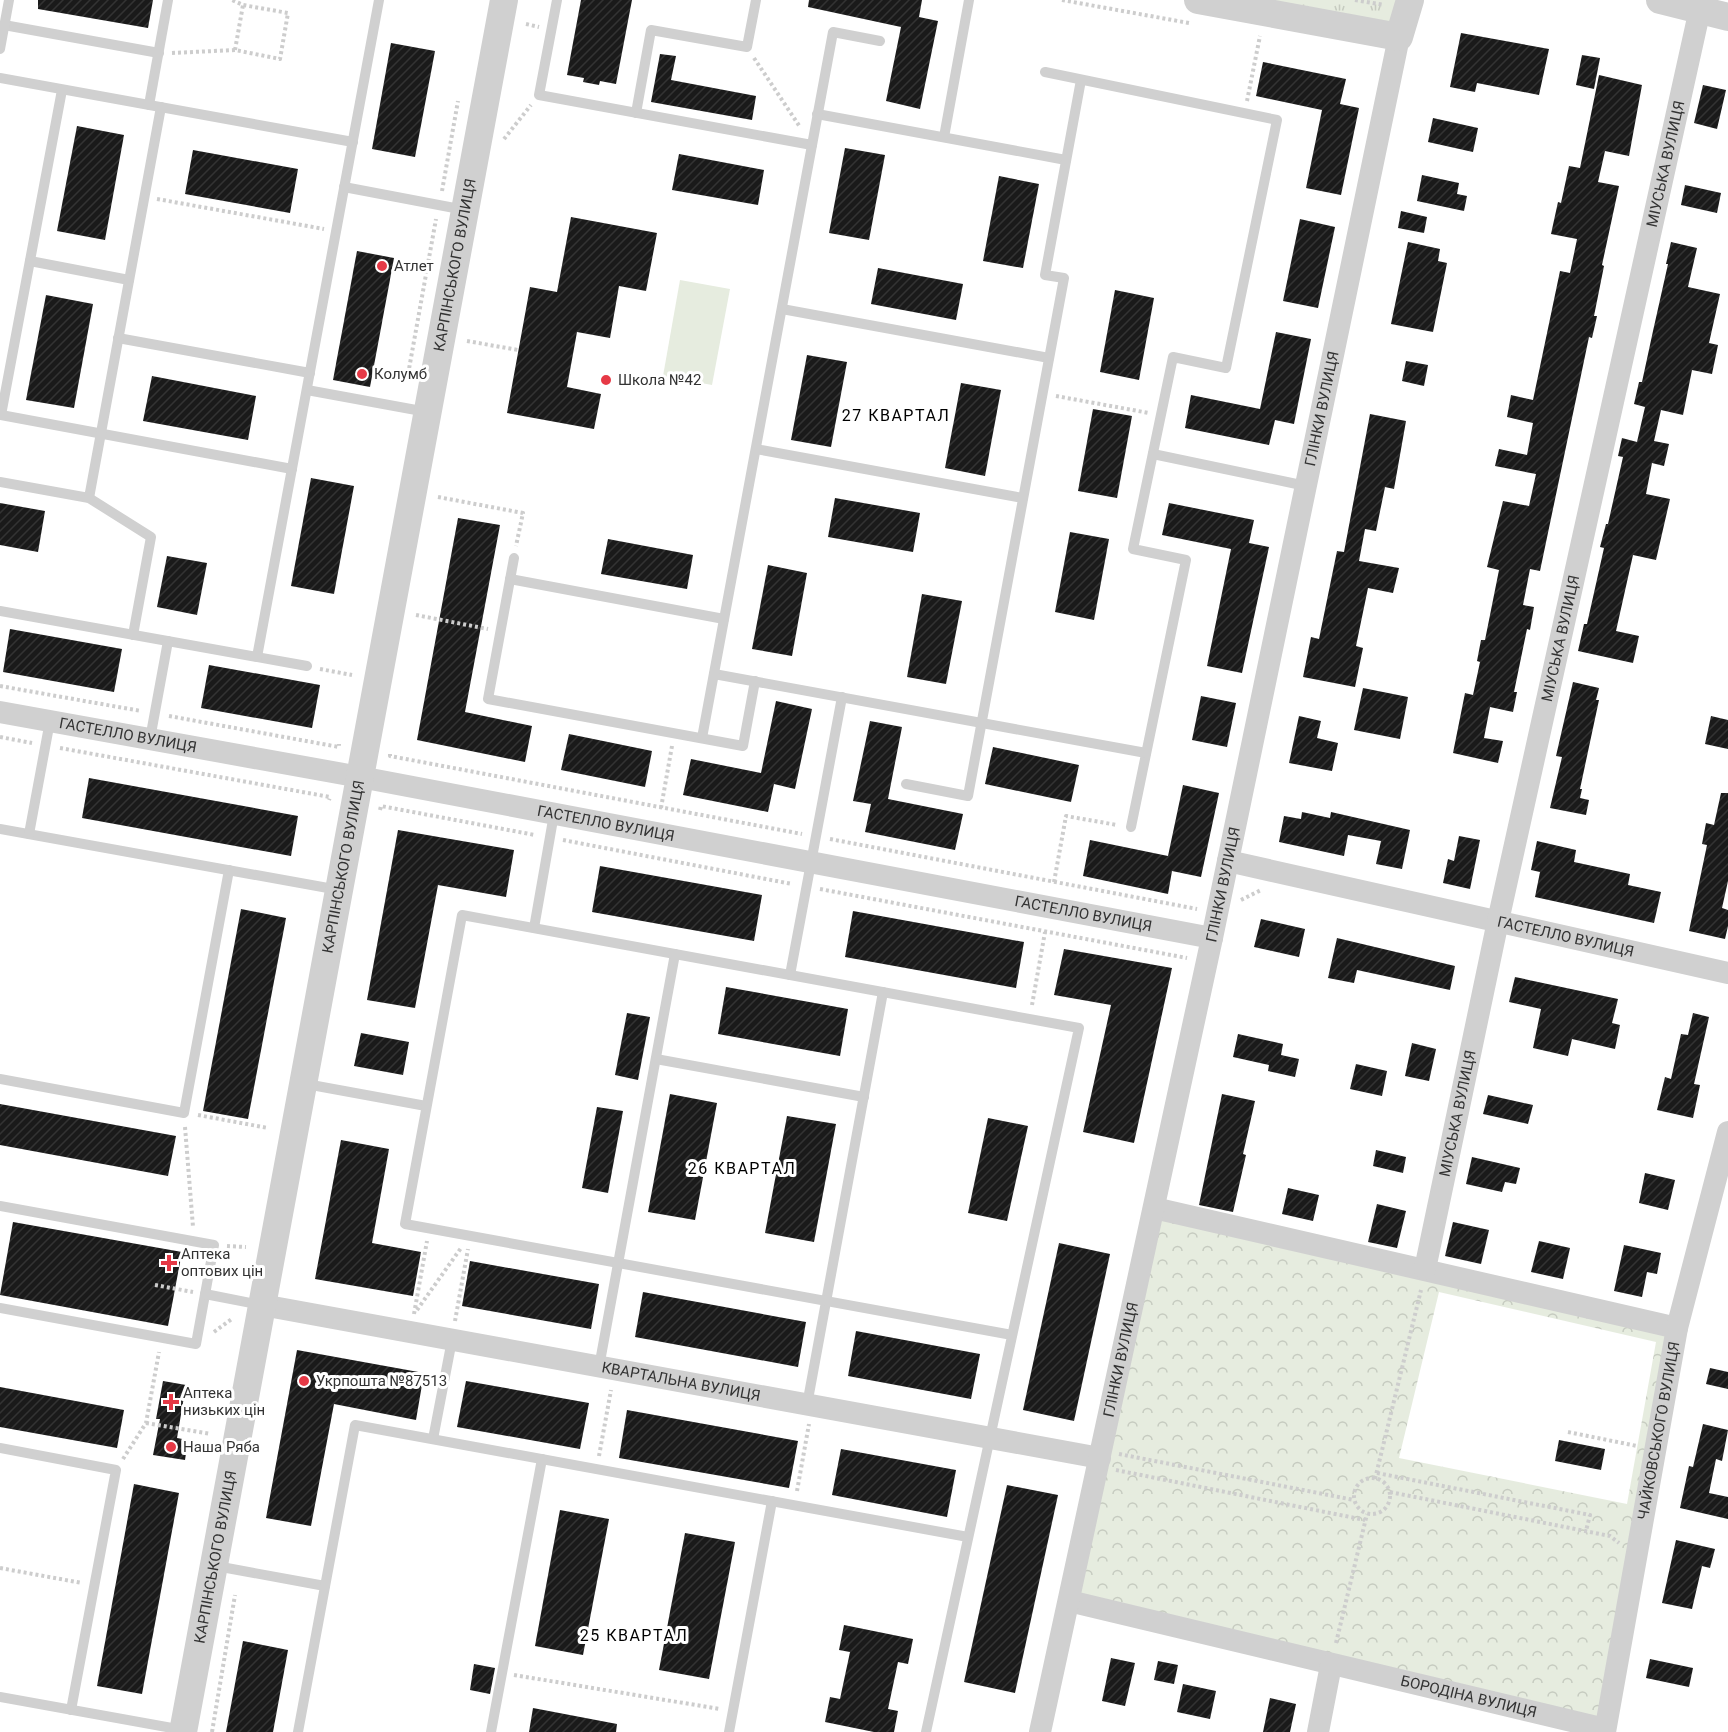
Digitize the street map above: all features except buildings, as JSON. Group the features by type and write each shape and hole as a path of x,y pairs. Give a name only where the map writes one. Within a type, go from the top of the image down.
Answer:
{"street":[{"name":"КАРПІНСЬКОГО ВУЛИЦЯ","path":"183,1731 227,1568 262,1305 504,0"},
{"path":"1198,0 1405,16"},
{"path":"1683,3 1728,16"},
{"name":"МІУСЬКА ВУЛИЦЯ","path":"1425,1269 1498,921 1683,3"},
{"name":"ГЛІНКИ ВУЛИЦЯ","path":"1040,1732 1212,938 1208,910 1228,861 1405,16"},
{"name":"ГАСТЕЛЛО ВУЛИЦЯ","path":"0,712 360,777 1212,938"},
{"name":"ГАСТЕЛЛО ВУЛИЦЯ","path":"1228,861 1728,973"},
{"name":"ЧАЙКОВСЬКОГО ВУЛИЦЯ","path":"1605,1730 1677,1329 1728,1132"},
{"path":"1154,1208 1677,1329"},
{"name":"КВАРТАЛЬНА ВУЛИЦЯ","path":"262,1305 453,1331 808,1414 990,1438 1100,1458"},
{"name":"БОРОДІНА ВУЛИЦЯ","path":"1069,1601 1605,1730"},
{"path":"1318,1732 1331,1665"}],"lane":[{"path":"0,49 9,0"},
{"path":"149,105 168,0"},
{"path":"257,657 379,0"},
{"path":"557,0 539,95 812,145"},
{"path":"636,112 651,30 747,47 756,0"},
{"path":"944,137 969,0"},
{"path":"4,25 159,53"},
{"path":"702,738 833,32 880,41"},
{"path":"1045,72 1277,120 1226,368 1173,357 1133,549 1186,560 1131,827"},
{"path":"0,78 353,142"},
{"path":"906,784 968,795 1064,278 1045,275 1081,80"},
{"path":"62,90 2,416 292,469"},
{"path":"89,498 161,107"},
{"path":"818,114 1066,160"},
{"path":"344,187 465,210"},
{"path":"30,261 129,280"},
{"path":"782,309 1049,358"},
{"path":"118,338 310,373"},
{"path":"307,390 428,412"},
{"path":"756,449 1023,498"},
{"path":"1153,454 1306,486"},
{"path":"0,482 89,498 151,537 133,635"},
{"path":"514,558 488,699 743,746 755,681"},
{"path":"510,579 724,619"},
{"path":"0,611 307,666"},
{"path":"150,739 168,641"},
{"path":"714,674 1146,753"},
{"path":"790,975 842,697"},
{"path":"29,834 50,721"},
{"path":"534,928 554,814"},
{"path":"0,829 339,890"},
{"path":"0,1079 184,1113 229,870"},
{"path":"926,1732 1079,1028 462,915 405,1224 1012,1335"},
{"path":"600,1367 675,954"},
{"path":"808,1414 826,1301 883,992"},
{"path":"656,1059 864,1097"},
{"path":"303,1083 426,1106"},
{"path":"0,1206 214,1245 196,1344 0,1308"},
{"path":"205,1294 262,1305"},
{"path":"433,1439 453,1331"},
{"path":"298,1732 355,1425 968,1537"},
{"path":"0,1448 116,1470 71,1710"},
{"path":"491,1732 542,1459"},
{"path":"729,1732 772,1501"},
{"path":"227,1568 325,1586"},
{"path":"0,1697 183,1731"}],"path":[{"path":"159,53 235,50 280,59 288,14 243,5 232,0"},
{"path":"1355,0 1405,16"},
{"path":"235,50 243,5"},
{"path":"1245,113 1260,36"},
{"path":"747,47 812,145"},
{"path":"504,139 539,95"},
{"path":"144,196 336,232"},
{"path":"467,341 518,350"},
{"path":"1042,393 1161,415"},
{"path":"438,497 522,513 514,558"},
{"path":"416,615 501,631"},
{"path":"307,666 352,675"},
{"path":"661,808 675,733"},
{"path":"0,737 330,797"},
{"path":"390,756 1208,910 1291,875"},
{"path":"1054,882 1066,816 1131,827"},
{"path":"1029,1019 1045,932"},
{"path":"194,1241 184,1113 268,1128"},
{"path":"430,1229 414,1313 470,1236"},
{"path":"453,1331 470,1236"},
{"path":"1375,1479 1425,1269"},
{"path":"155,1285 205,1294"},
{"path":"116,1470 146,1423 162,1338"},
{"path":"596,1469 611,1388"},
{"path":"794,1505 808,1414"},
{"path":"146,1423 212,1434"},
{"path":"1568,1432 1656,1449"},
{"path":"1100,1458 1354,1500"},
{"path":"1100,1458 1365,1520"},
{"path":"1377,1473 1590,1515 1586,1532"},
{"path":"1368,1478 1375,1479 1382,1481 1390,1492 1390,1500 1381,1512 1374,1515 1367,1514 1356,1506 1354,1500 1356,1486 1368,1478"},
{"path":"1390,1492 1610,1536 1636,1556"},
{"path":"1331,1665 1367,1514"},
{"path":"0,1568 94,1585"},
{"path":"212,1732 227,1568"},
{"path":"502,1673 732,1711"}],"green space":[{"path":"1197,0 1406,0 1399,37"},
{"path":"680,280 730,289 712,385 663,376"},
{"path":"1158,1215 1670,1332 1600,1721 1075,1597","holes":["1439,1292 1656,1342 1627,1504 1399,1458"]}],"place":[{"name":"Атлет","path":"382,266"},
{"name":"Колумб","path":"362,374"},
{"name":"Школа №42","path":"606,380"},
{"name":"Аптека оптових цін","path":"169,1263"},
{"name":"Укрпошта №87513","path":"304,1381"},
{"name":"Аптека низьких цін","path":"171,1402"},
{"name":"Наша Ряба","path":"171,1447"}],"district":[{"name":"27 КВАРТАЛ","path":"896,415"},
{"name":"26 КВАРТАЛ","path":"742,1168"},
{"name":"25 КВАРТАЛ","path":"634,1635"}]}
